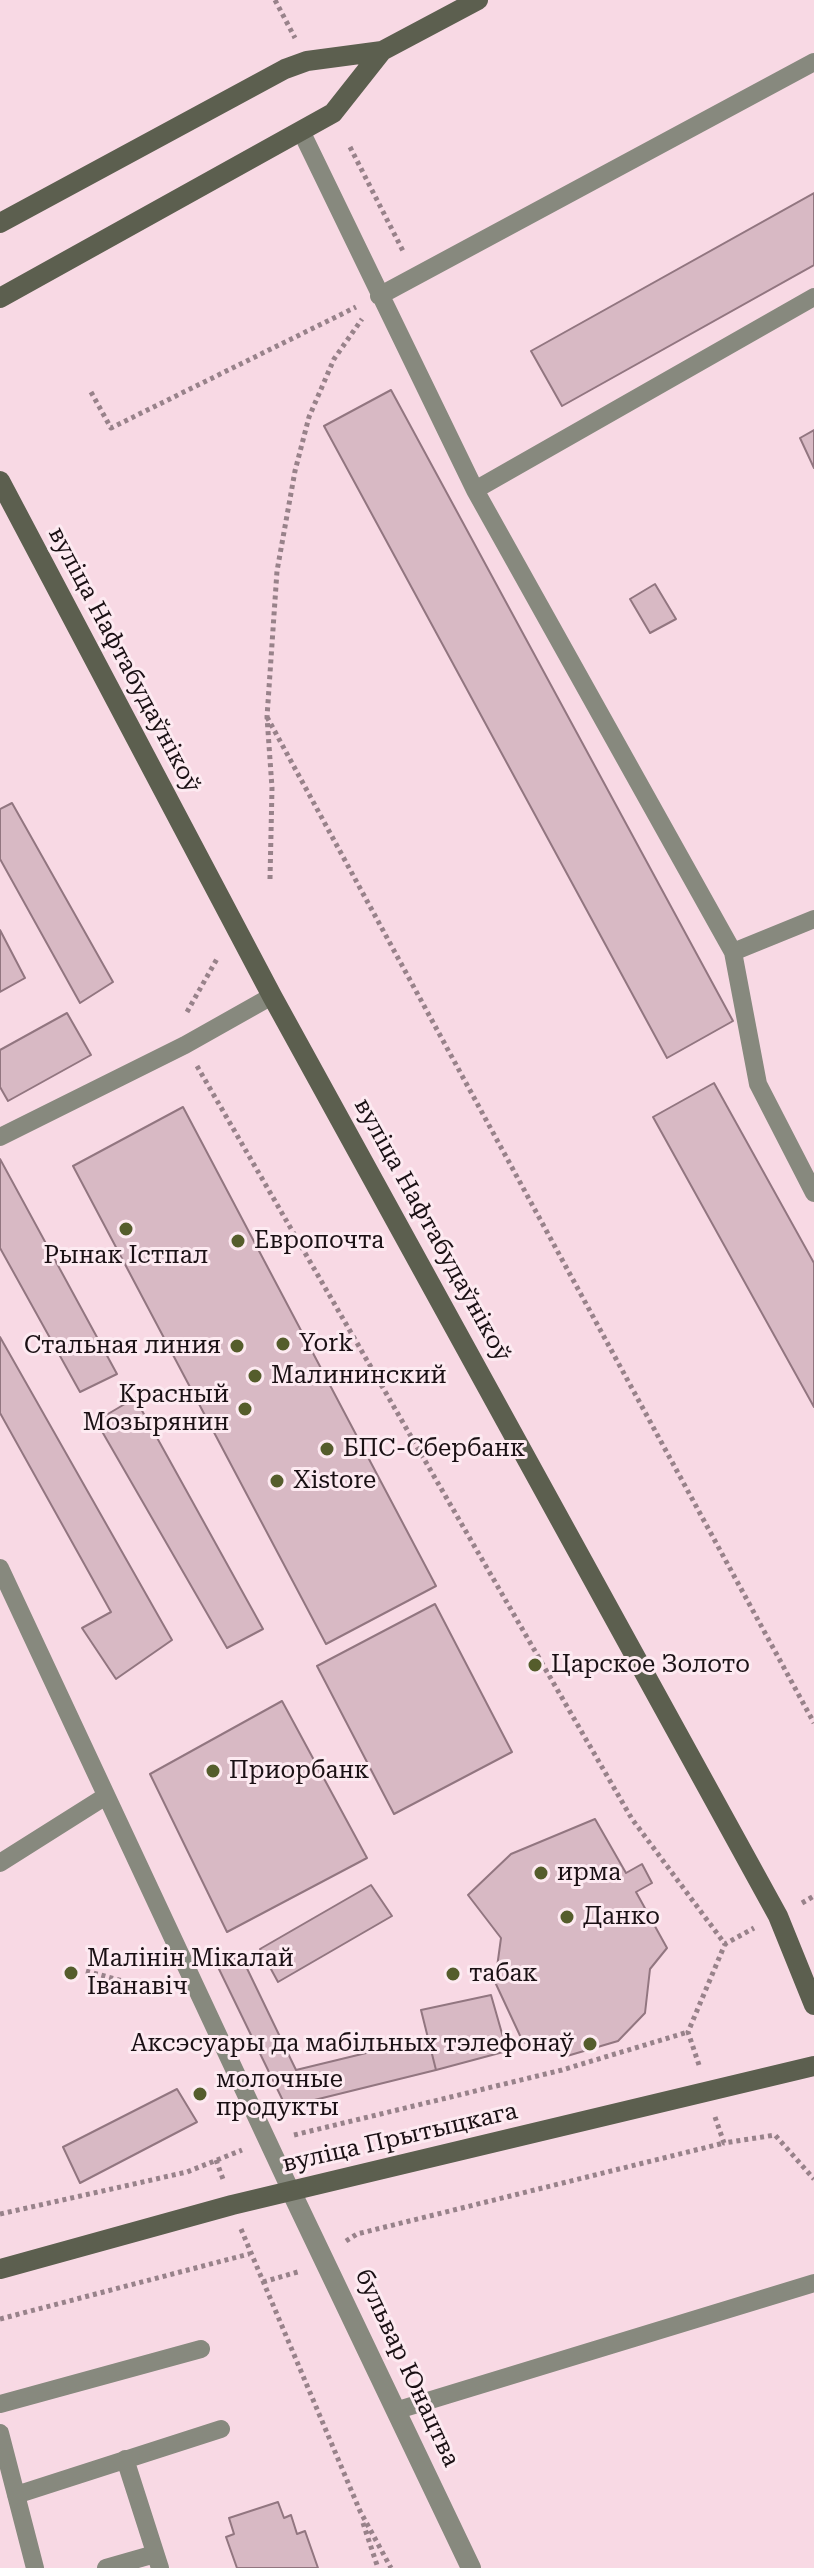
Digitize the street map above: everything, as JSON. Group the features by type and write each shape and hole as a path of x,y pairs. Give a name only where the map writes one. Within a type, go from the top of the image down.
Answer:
{"main road":[{"path":"0,223 285,69 307,61 382,51 478,0"},
{"path":"0,298 302,133 333,113 382,51"},
{"name":"вуліца Нафтабудаўнікоў","path":"0,481 272,996 778,1916 814,2005"},
{"name":"вуліца Прытыцкага","path":"0,2269 232,2205 814,2066"}],"street":[{"name":"бульвар Юнацтва","path":"291,2191 325,2255 471,2568"}],"lane":[{"path":"379,296 814,62"},
{"path":"302,133 475,490 733,952 758,1084 814,1193"},
{"path":"475,490 814,297"},
{"path":"733,952 814,919"},
{"path":"0,1137 185,1045 272,996"},
{"path":"0,1568 291,2191"},
{"path":"0,1863 106,1796"},
{"path":"398,2410 814,2283"},
{"path":"0,2404 201,2349"},
{"path":"16,2495 221,2429"},
{"path":"0,2433 35,2568"},
{"path":"106,2568 158,2561 125,2459"}],"path":[{"path":"275,0 295,38"},
{"path":"350,147 416,276"},
{"path":"91,392 111,428 379,296"},
{"path":"270,879 272,788 267,717 275,585 295,471 309,417 334,359 379,296"},
{"path":"267,717 814,1723"},
{"path":"218,957 177,1029 632,1819 725,1944 814,1896"},
{"path":"86,1971 203,2002"},
{"path":"0,2214 187,2172 268,2141 562,2070 688,2032"},
{"path":"263,2282 300,2271 357,2234 724,2143"},
{"path":"216,2160 249,2254 360,2511 378,2568"},
{"path":"0,2319 249,2254"},
{"path":"360,2511 391,2568"}],"building":[{"path":"814,193 814,265 562,406 531,351"},
{"path":"391,390 733,1021 667,1058 324,426"},
{"path":"814,430 814,468 800,438"},
{"path":"655,584 676,619 650,633 630,599"},
{"path":"12,803 113,982 80,1003 0,859 0,809"},
{"path":"0,930 25,978 0,992"},
{"path":"67,1013 91,1055 8,1101 0,1087 0,1050"},
{"path":"714,1083 814,1263 814,1407 653,1117"},
{"name":"Малининский","path":"183,1107 436,1586 326,1644 73,1166"},
{"path":"0,1159 117,1374 80,1392 0,1248"},
{"path":"0,1337 172,1640 116,1679 82,1628 111,1612 0,1413"},
{"path":"135,1398 263,1629 227,1648 96,1421"},
{"path":"435,1604 512,1752 394,1814 317,1666"},
{"path":"282,1701 367,1858 227,1932 150,1774"},
{"name":"Данко","path":"595,1819 626,1873 642,1864 652,1883 636,1892 667,1948 650,1969 645,2013 618,2041 567,2056 523,2042 495,1982 501,1938 468,1895 511,1854"},
{"path":"371,1885 392,1916 278,1982 260,1949"},
{"path":"241,1956 296,2070 428,2038 436,2070 286,2107 217,1965"},
{"path":"491,1995 507,2051 436,2070 421,2010"},
{"path":"177,2089 197,2122 80,2183 63,2147"},
{"path":"278,2502 284,2518 291,2515 297,2534 305,2531 318,2568 237,2568 226,2537 234,2534 229,2518"}],"place":[{"name":"Рынак Істпал","path":"126,1229"},
{"name":"Европочта","path":"238,1241"},
{"name":"York","path":"283,1344"},
{"name":"Стальная линия","path":"237,1346"},
{"name":"Малининский","path":"255,1376"},
{"name":"Красный Мозырянин","path":"245,1409"},
{"name":"БПС-Сбербанк","path":"327,1449"},
{"name":"Xistore","path":"277,1481"},
{"name":"Царское Золото","path":"535,1665"},
{"name":"Приорбанк","path":"213,1771"},
{"name":"ирма","path":"541,1873"},
{"name":"Данко","path":"567,1917"},
{"name":"Малінін Мікалай Іванавіч","path":"71,1973"},
{"name":"табак","path":"453,1974"},
{"name":"Аксэсуары да мабільных тэлефонаў","path":"590,2044"},
{"name":"молочные продукты","path":"200,2094"}]}
